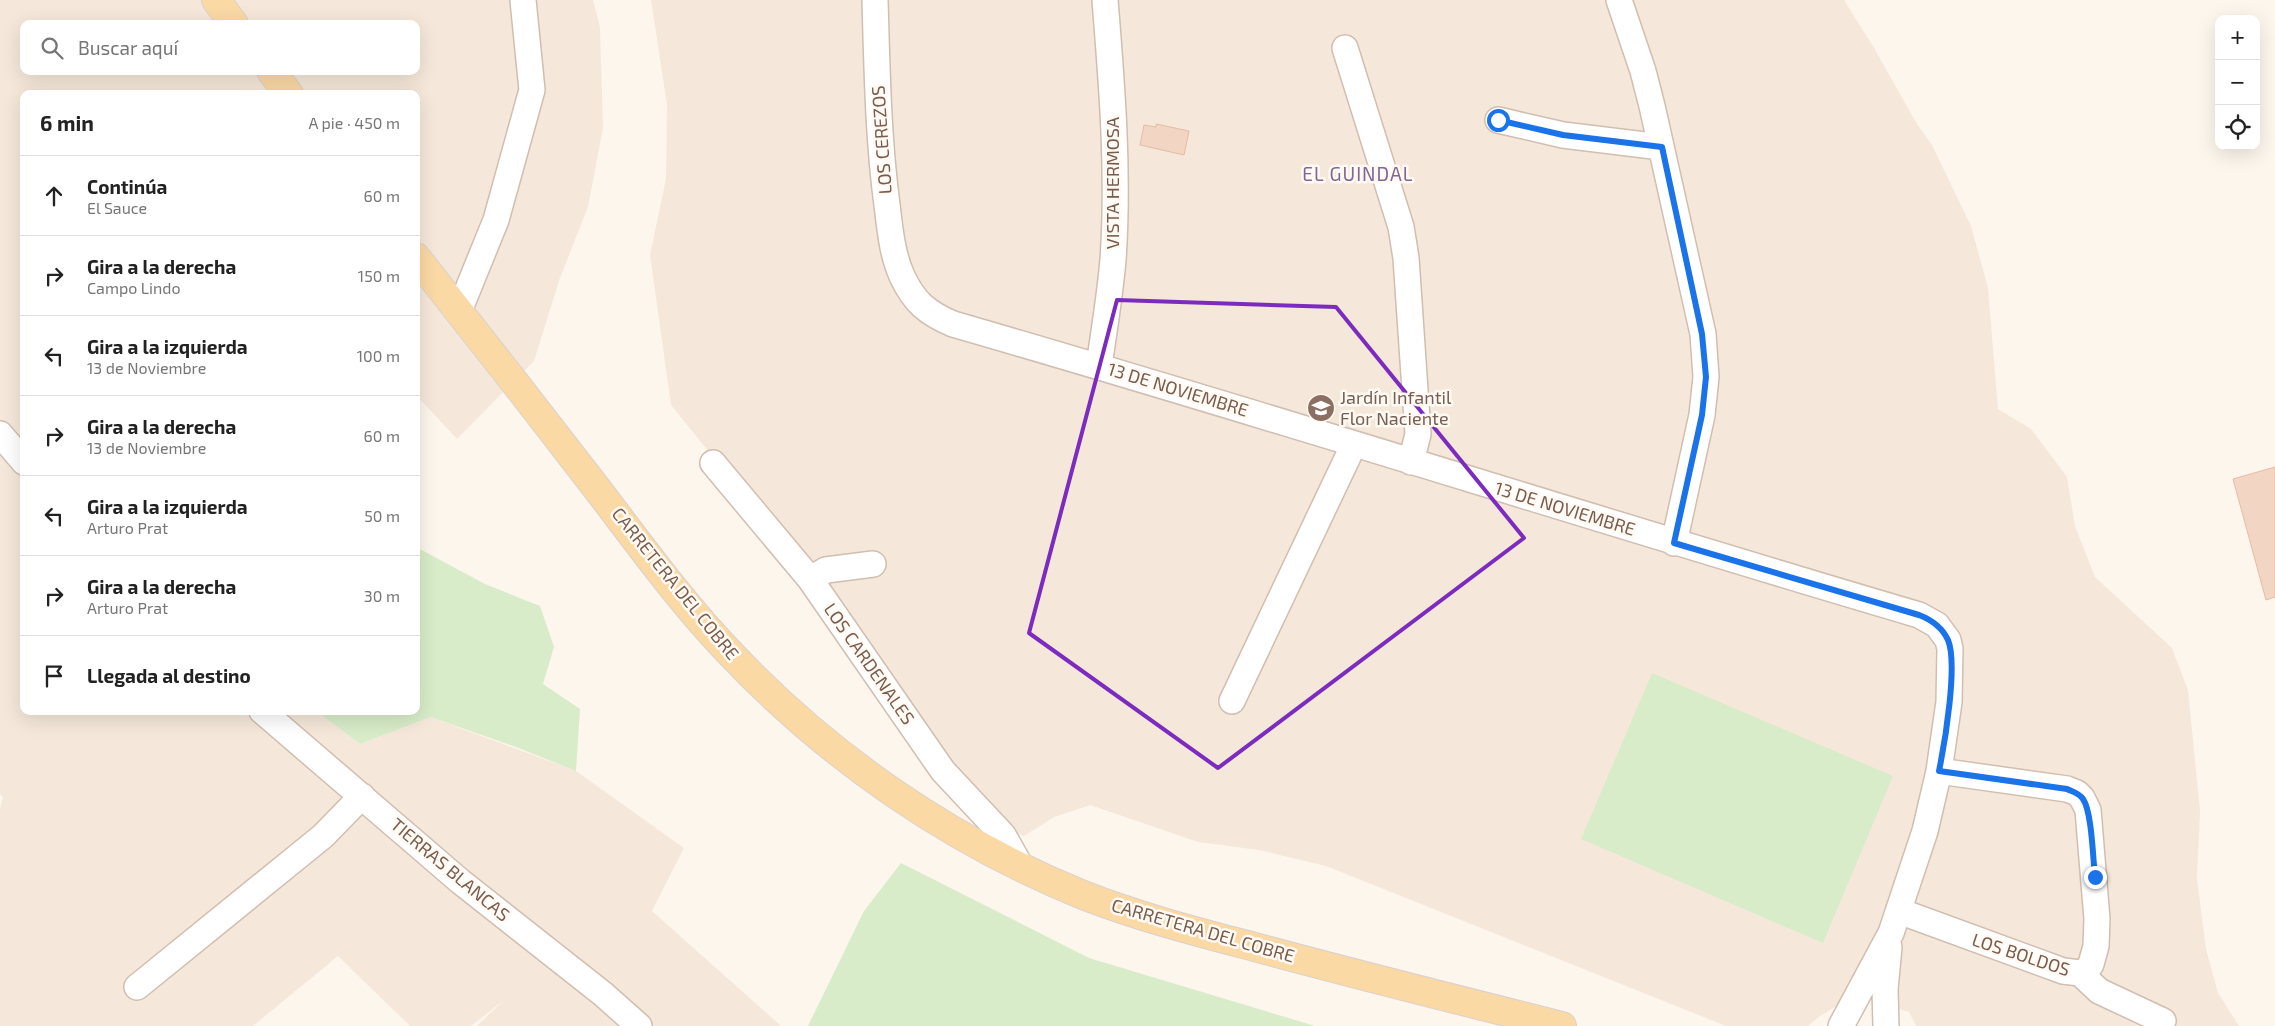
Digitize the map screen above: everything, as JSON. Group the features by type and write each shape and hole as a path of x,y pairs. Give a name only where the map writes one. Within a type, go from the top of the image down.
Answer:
{"main road":[{"path":"216,0 231,20"},
{"path":"274,75 286,90"},
{"name":"CARRETERA DEL COBRE","path":"420,262 675,590 723,646 751,675 823,740 875,780 931,818 1021,867 1091,898 1180,928 1562,1026"}],"street":[{"path":"459,311 496,220 532,90 522,0"},
{"name":"LOS CEREZOS","path":"875,0 884,186 892,246 903,278"},
{"name":"VISTA HERMOSA","path":"1099,366 1113,262 1115,190 1112,90 1105,0"},
{"path":"1618,0 1643,71 1662,147 1702,334 1706,367 1702,415 1674,543"},
{"path":"1345,48 1402,227 1407,267 1418,434 1411,462"},
{"path":"1498,120 1563,135 1662,147"},
{"name":"13 DE NOVIEMBRE","path":"903,278 919,303 929,313 938,318 1674,543 1919,615 1937,625 1948,640 1951,658 1949,702 1939,771 1925,830 1895,922 1885,981 1886,1026"},
{"path":"0,434 20,457"},
{"path":"1232,701 1354,444"},
{"name":"LOS CARDENALES","path":"713,463 810,579 943,771 1002,834 1021,867"},
{"path":"810,579 826,570 873,564"},
{"name":"TIERRAS BLANCAS","path":"267,715 461,882 603,994 639,1026"},
{"path":"1939,771 2067,789 2077,793 2082,798 2088,810 2097,919 2094,957 2087,970 2080,973"},
{"path":"137,987 323,836 362,796"},
{"name":"13 DE NOVIEMBRE","path":"1841,1026 1895,922"},
{"name":"LOS BOLDOS","path":"1895,922 2048,967 2080,973 2099,991 2163,1020"}],"highlighted area":[{"path":"1117,300 1336,307 1524,538 1218,768 1029,633"}],"shaded area":[{"path":"0,0 593,0 600,27 603,128 588,207 560,278 534,361 457,439 420,399 420,90 20,90 20,715 321,715 360,744 431,717 576,771 684,848 652,911 781,1026 477,1026 503,1001 471,1026 410,1026 338,956 253,1026 0,1026 0,809 3,797 0,794"},
{"path":"651,0 1844,0 1874,48 1917,124 1932,145 1971,226 1988,288 1998,409 2031,429 2067,477 2075,526 2095,577 2172,648 2188,690 2200,811 2197,879 2206,949 2218,993 2239,1026 1916,1026 1909,1012 1855,995 1820,1016 1808,1026 1726,1026 1326,866 1259,850 1198,842 1090,805 1054,817 1024,836 990,821 808,574 671,405 650,255 666,179 667,105"}],"green space":[{"path":"420,549 485,584 540,606 554,647 543,684 580,709 576,771 516,747 431,717 360,744 321,715 420,715"},
{"path":"1652,673 1893,776 1823,943 1581,839"},
{"path":"901,863 1089,958 1315,1026 808,1026 864,911"}],"building":[{"path":"1156,124 1189,131 1184,155 1140,145 1144,125 1156,127"},
{"path":"2275,467 2275,597 2266,600 2233,479"}],"place":[{"name":"Jardín Infantil Flor Naciente","path":"1321,408"}],"district":[{"name":"EL GUINDAL","path":"1358,174"}],"route":[{"path":"1498,120 1563,135 1662,147 1702,334 1706,377 1702,415 1674,543 1929,618 1948,640 1951,658 1949,702 1939,771 2067,789 2077,793 2088,810 2095,877"}]}
